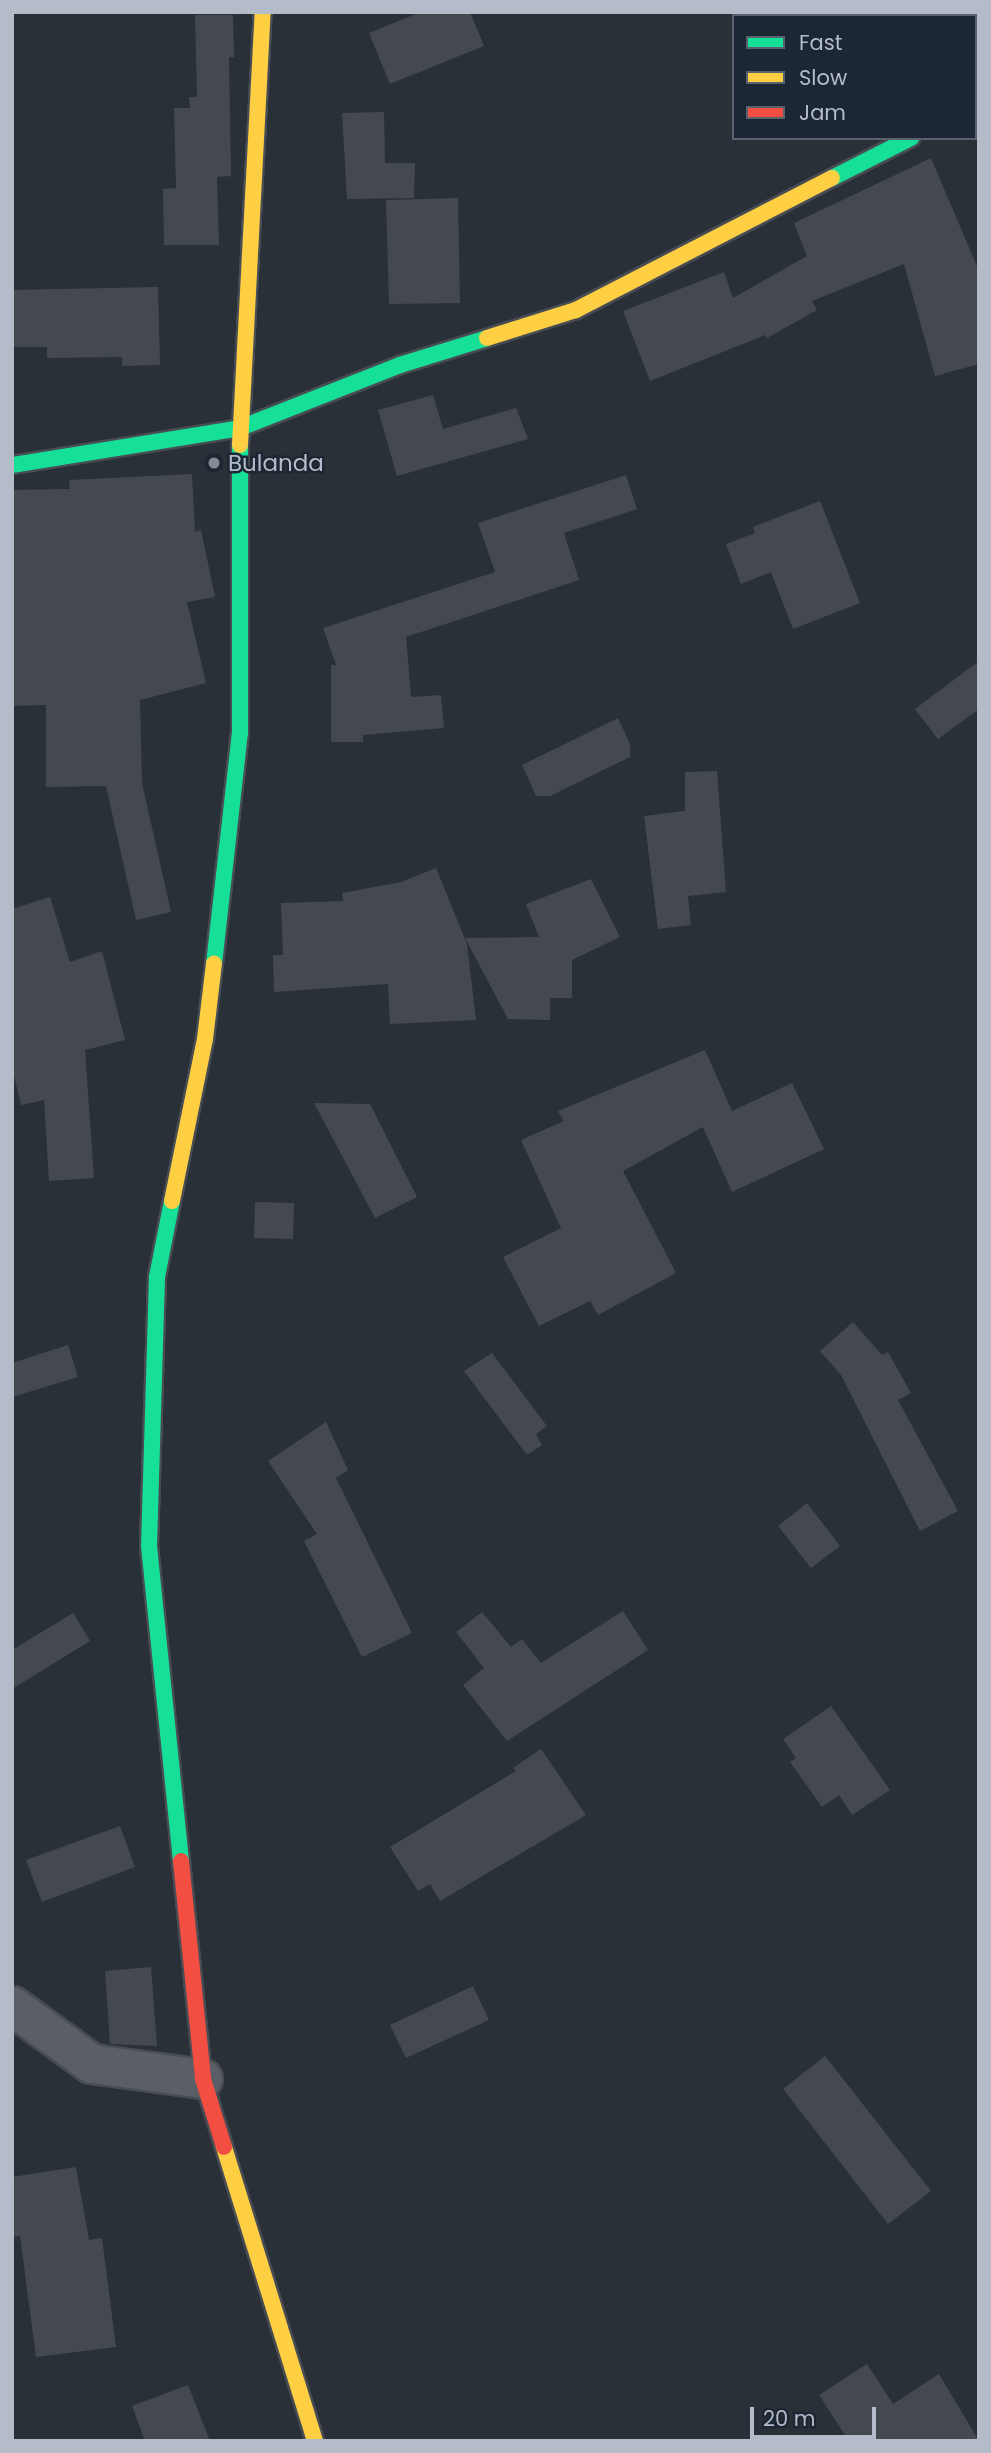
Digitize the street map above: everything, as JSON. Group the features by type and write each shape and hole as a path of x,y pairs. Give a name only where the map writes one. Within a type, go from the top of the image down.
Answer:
{"street":[{"path":"263,12 240,428 240,733 205,1038 157,1277 149,1546 203,2078 314,2441"},
{"path":"12,465 240,428 400,365 576,310 907,140"},
{"path":"12,2006 92,2064 203,2078"}],"building":[{"path":"421,12 470,12 484,46 390,84 369,33"},
{"path":"195,15 233,15 234,57 229,57 231,176 217,177 219,245 164,245 163,189 176,188 174,108 190,108 189,97 197,97"},
{"path":"384,112 385,163 415,163 414,198 347,199 342,113"},
{"path":"931,158 979,271 979,364 935,376 904,264 812,301 817,310 767,338 765,335 650,381 623,311 724,272 733,298 807,256 794,223"},
{"path":"458,198 460,303 389,304 386,200"},
{"path":"158,287 160,365 122,366 122,357 47,358 47,347 12,347 12,290"},
{"path":"433,395 443,429 516,408 528,439 397,476 378,410"},
{"path":"192,474 195,532 201,530 215,597 187,602 206,683 140,700 142,783 171,912 136,920 106,786 46,787 46,705 12,706 12,490 70,489 69,480"},
{"path":"626,475 637,509 564,533 579,580 406,637 411,697 441,695 444,728 363,735 363,742 331,742 331,665 336,665 323,628 495,572 478,523"},
{"path":"820,501 860,603 793,629 771,572 741,584 726,544 755,533 753,527"},
{"path":"979,661 979,709 938,739 915,709"},
{"path":"618,718 630,744 630,757 550,796 536,796 522,765"},
{"path":"717,771 726,892 688,896 691,925 658,929 644,816 685,811 685,772"},
{"path":"436,868 467,944 476,1020 390,1024 388,984 274,992 273,955 283,955 281,903 343,901 342,893 401,882"},
{"path":"591,879 620,937 572,960 572,998 550,998 550,1020 508,1019 465,938 539,937 526,904"},
{"path":"50,897 70,962 102,951 125,1040 85,1050 94,1178 49,1181 44,1100 21,1105 12,1067 12,909"},
{"path":"705,1050 732,1111 792,1083 824,1149 732,1192 703,1127 623,1171 676,1273 598,1315 590,1301 539,1326 503,1257 561,1228 521,1140 564,1121 558,1111"},
{"path":"314,1103 370,1104 417,1197 375,1218"},
{"path":"255,1202 294,1203 293,1239 254,1238"},
{"path":"853,1322 882,1355 888,1352 911,1393 898,1400 958,1511 920,1531 841,1375 820,1351"},
{"path":"68,1345 78,1377 12,1397 12,1363"},
{"path":"492,1353 547,1426 536,1434 542,1445 527,1455 464,1371"},
{"path":"326,1422 348,1470 336,1478 412,1633 362,1657 304,1541 317,1534 268,1461"},
{"path":"807,1503 840,1546 811,1568 778,1526"},
{"path":"623,1611 648,1650 507,1741 463,1685 484,1668 456,1632 482,1612 511,1647 522,1639 541,1663"},
{"path":"73,1613 90,1641 12,1689 12,1650"},
{"path":"831,1706 890,1790 852,1815 839,1795 822,1807 790,1762 796,1758 783,1739"},
{"path":"541,1749 586,1815 440,1901 430,1884 418,1891 390,1847 516,1771 513,1768"},
{"path":"120,1826 135,1867 42,1902 26,1860"},
{"path":"151,1967 157,2046 110,2044 105,1971"},
{"path":"473,1986 489,2020 406,2058 390,2025"},
{"path":"825,2056 931,2191 888,2224 783,2089"},
{"path":"76,2167 89,2240 102,2238 116,2347 36,2357 20,2236 12,2237 12,2177"},
{"path":"867,2364 893,2404 939,2374 979,2441 835,2441 845,2435 819,2395"},
{"path":"188,2385 210,2441 145,2441 132,2406"}],"traffic: fast":[{"path":"832,178 907,140"},
{"path":"12,465 240,428 400,365 487,338"},
{"path":"214,964 240,733 240,445"},
{"path":"172,1201 157,1277 149,1546 181,1861"}],"traffic: slow":[{"path":"240,445 263,12"},
{"path":"487,338 576,310 832,178"},
{"path":"172,1201 205,1039 214,964"},
{"path":"224,2147 315,2441"}],"traffic: jam":[{"path":"181,1861 203,2079 224,2147"}],"place":[{"name":"Bulanda","path":"214,463"}]}
